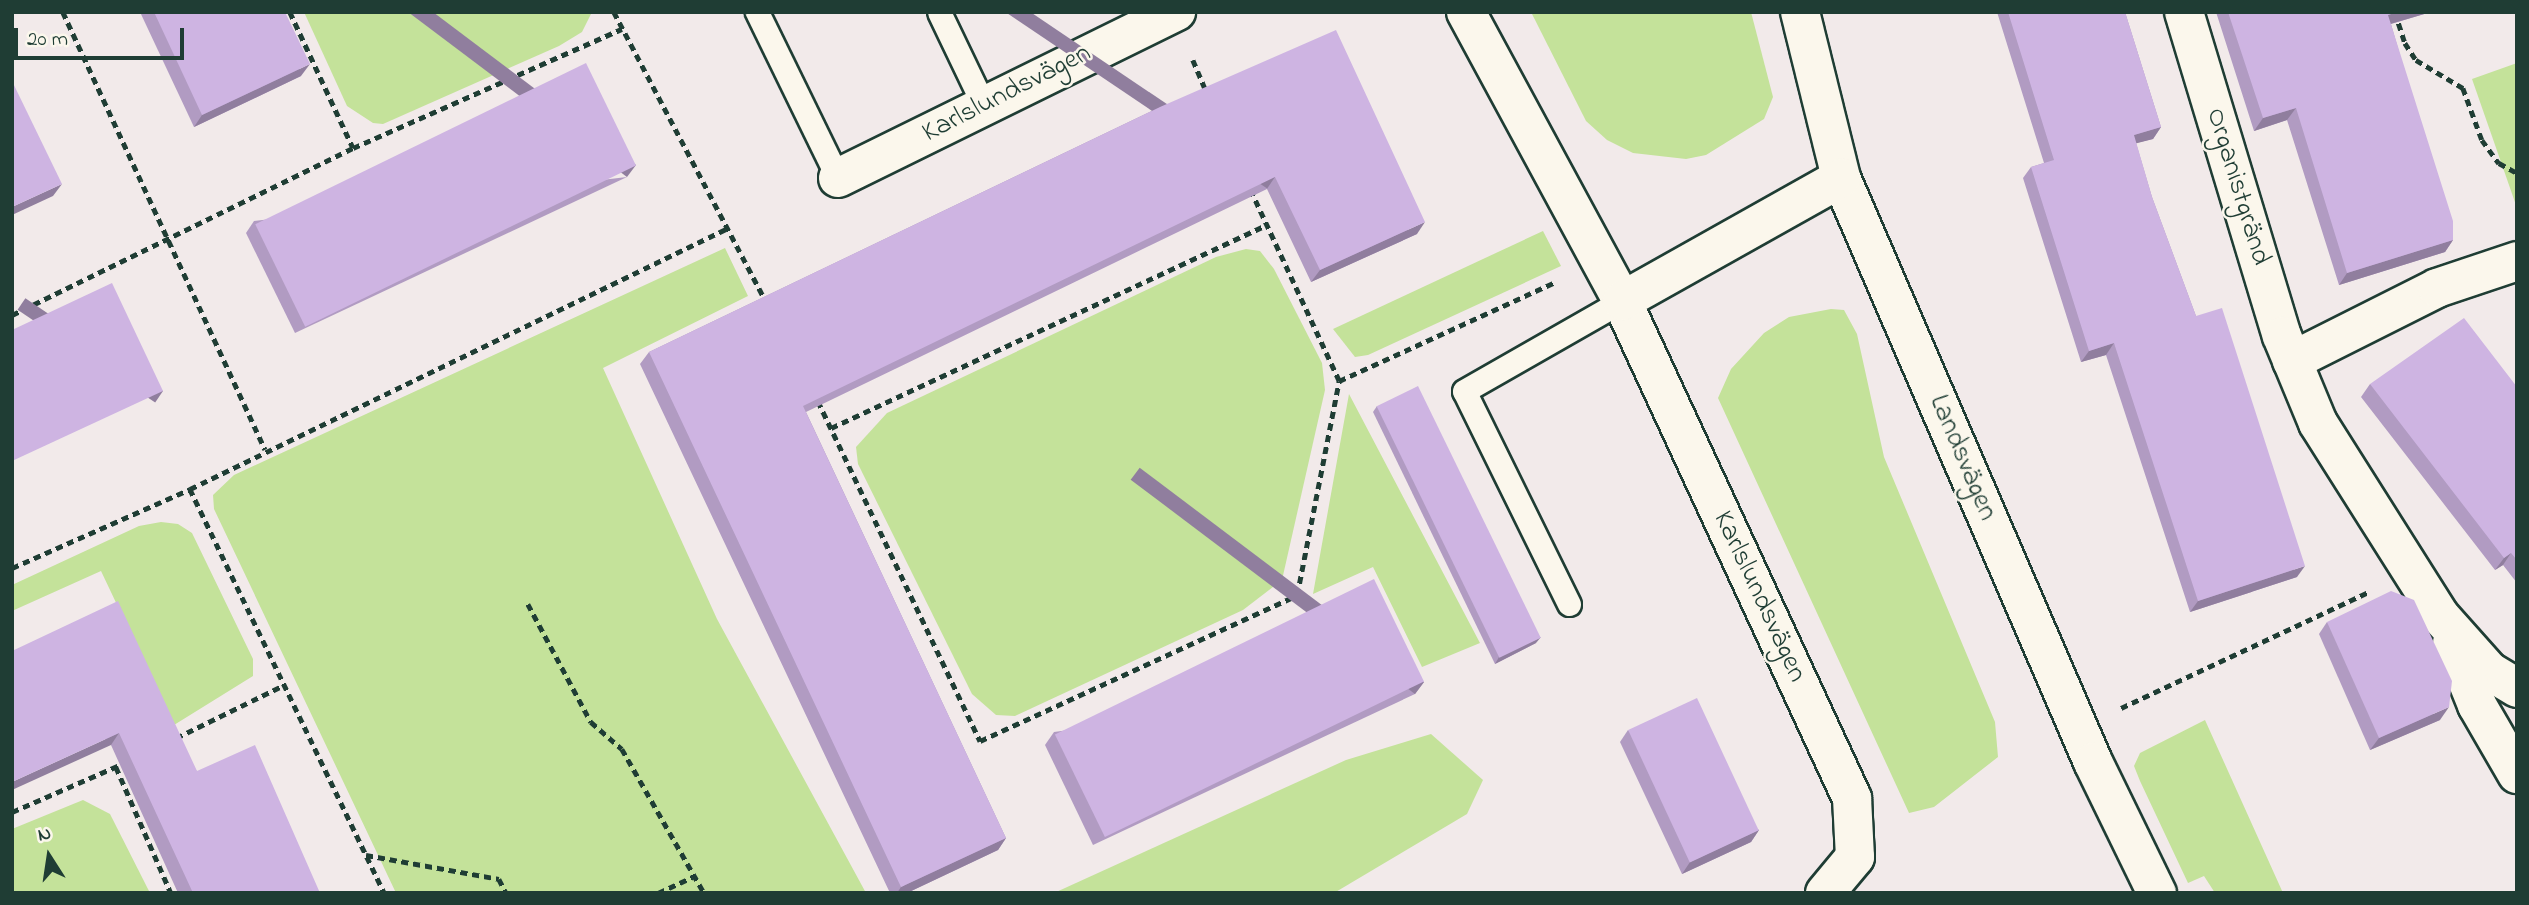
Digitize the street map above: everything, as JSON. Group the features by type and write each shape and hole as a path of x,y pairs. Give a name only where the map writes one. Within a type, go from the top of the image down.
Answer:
{"street":[{"name":"Karlslundsvägen","path":"1466,12 1622,300 1852,798 1855,858 1825,893"},
{"name":"Landsvägen","path":"1800,12 1841,178 2096,769 2157,893"},
{"name":"Organistgränd","path":"2184,12 2292,361 2318,423 2440,616 2489,671 2517,688"},
{"name":"Karlslundsvägen","path":"838,178 1174,13"},
{"path":"1622,300 1841,178"},
{"path":"2292,361 2437,288 2517,261"},
{"name":"Organistgränd","path":"2440,616 2477,705 2517,774"}],"lane":[{"path":"757,12 838,178"},
{"path":"939,12 984,106"},
{"path":"1569,604 1464,391 1622,300"}],"path":[{"path":"63,12 265,450"},
{"path":"290,12 353,148"},
{"path":"614,12 771,310"},
{"path":"2395,12 2405,43 2416,60 2463,88 2482,140 2499,163 2517,173"},
{"path":"1174,13 1210,99"},
{"path":"12,315 353,148 622,29"},
{"path":"813,393 980,741 1297,595 1339,381 1250,187"},
{"path":"831,428 1266,225"},
{"path":"12,568 190,489 265,450 728,228"},
{"path":"1339,381 1601,261"},
{"path":"190,489 282,686 384,893"},
{"path":"528,604 590,722 622,749 704,893"},
{"path":"2174,683 2319,616"},
{"path":"162,744 282,686"},
{"path":"12,812 127,761"},
{"path":"116,767 171,893"},
{"path":"365,855 499,879 506,893"},
{"path":"658,893 693,877"}],"green space":[{"path":"304,12 592,12 582,32 559,46 383,124 373,123 347,106"},
{"path":"1531,12 1751,12 1773,97 1764,119 1706,155 1686,159 1633,153 1607,140 1586,121"},
{"path":"2517,63 2517,208 2472,79"},
{"path":"1543,231 1561,266 1368,355 1355,357 1333,329"},
{"path":"725,248 748,296 603,368 717,619 866,893 396,893 214,509 213,495 234,475"},
{"path":"1246,249 1260,251 1274,269 1322,363 1325,390 1282,580 1243,610 1015,716 996,715 972,694 858,464 856,447 887,413 1216,257"},
{"path":"1831,309 1844,310 1857,334 1884,457 1995,722 1998,757 1934,807 1909,813 1718,398 1731,369 1764,333 1789,317"},
{"path":"1349,394 1480,643 1422,667 1373,567 1313,594"},
{"path":"161,522 178,524 192,533 253,659 253,676 174,725 101,571 12,611 12,585 139,526"},
{"path":"2205,720 2283,893 2215,893 2204,876 2188,883 2140,781 2134,766 2140,753"},
{"path":"1431,734 1483,780 1467,814 1334,893 1054,893 1346,760"},
{"path":"83,800 110,814 150,893 12,893 12,829"}],"building":[{"path":"154,12 285,12 310,64 202,115"},
{"path":"2008,12 2125,12 2161,127 2134,135 2152,197 2196,316 2222,308 2305,566 2198,601 2114,343 2089,351 2031,167 2054,160"},
{"path":"2228,12 2397,12 2388,15 2453,221 2453,240 2347,273 2296,108 2263,118"},
{"path":"1336,30 1425,222 1320,270 1275,177 803,406 1006,838 901,887 649,352 1160,107"},
{"path":"586,63 636,165 305,327 255,224"},
{"path":"12,81 62,184 12,207"},
{"path":"112,283 163,391 12,461 12,330"},
{"path":"2464,318 2517,387 2517,560 2511,553 2504,558 2370,384"},
{"path":"1418,386 1541,638 1499,658 1377,406"},
{"path":"1374,579 1424,681 1105,837 1055,735"},
{"path":"2391,591 2414,600 2452,681 2449,707 2379,738 2327,622"},
{"path":"118,601 197,771 255,745 320,893 193,893 119,733 12,782 12,651"},
{"path":"1697,698 1759,830 1690,862 1628,730"}]}
